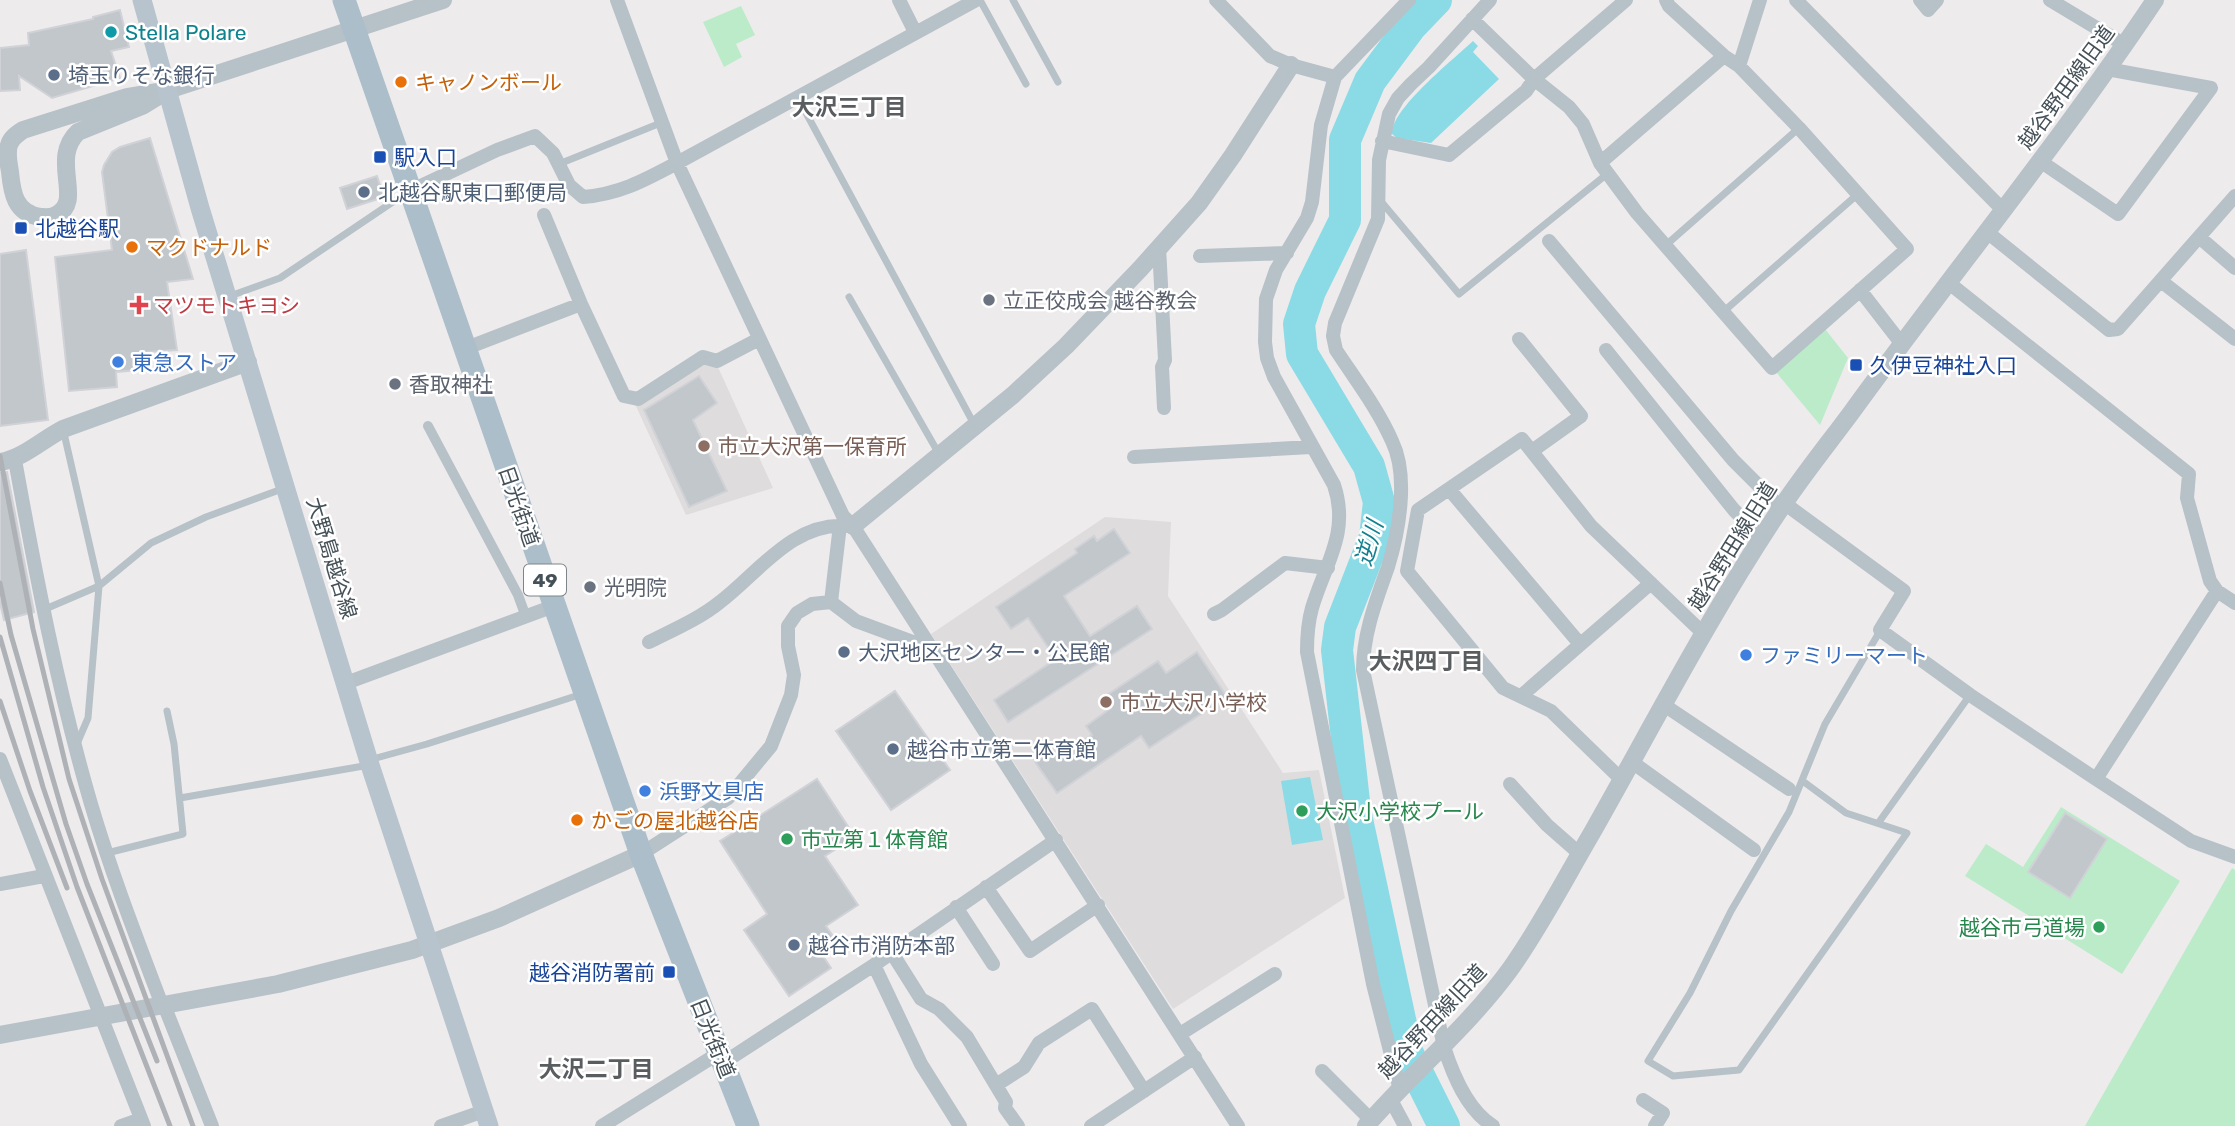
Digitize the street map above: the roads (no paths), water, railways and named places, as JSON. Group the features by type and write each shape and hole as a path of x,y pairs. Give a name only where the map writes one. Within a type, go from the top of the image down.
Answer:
{"main road":[{"name":"大野島越谷線","path":"142,0 200,208 369,762 486,1119"},
{"name":"日光街道","path":"344,0 641,854 748,1126"}],"street":[{"path":"168,90 142,106 78,132 70,140 65,159 68,200 63,210 54,216 44,217 31,215 21,209 12,191 8,156 9,144 15,135 40,124 127,97 168,90 443,0"},
{"path":"617,0 677,163 846,526 932,649 1238,1126"},
{"path":"899,0 915,32"},
{"path":"410,191 497,150 535,136 553,153 569,185 583,197 608,195 637,184 677,163 978,0"},
{"path":"1216,0 1270,56 1291,65 1335,76"},
{"path":"1405,1126 1373,984 1307,652 1307,629 1312,607 1336,544 1340,503 1334,485 1274,377 1265,342 1266,299 1276,270 1307,218 1312,202 1321,125 1335,76 1409,0"},
{"path":"1490,0 1398,98 1389,114 1378,160 1378,219 1335,323 1333,336 1336,350 1392,439 1400,477 1396,542 1366,634 1363,670 1440,1051 1470,1102 1484,1120 1493,1126"},
{"path":"1382,141 1449,155 1526,91 1534,79 1626,0"},
{"path":"1472,19 1534,79 1569,107 1583,124 1604,168 1772,368 1907,249 1740,66 1724,56 1669,6 1666,0"},
{"path":"1740,66 1760,0"},
{"path":"1796,0 2003,209"},
{"path":"1920,0 1928,9 1937,0"},
{"path":"2050,0 2125,45"},
{"name":"越谷野田線旧道","path":"1368,1123 1440,1051 1496,988 1511,967 1580,854 1740,571 1783,506 2040,161 2155,0"},
{"path":"1604,168 1724,56"},
{"path":"649,642 719,603 777,552 803,534 846,526 1013,395 1066,346 1206,193 1291,65"},
{"path":"2040,161 2118,214 2211,88 2107,69"},
{"path":"1987,232 2109,330 2118,329 2235,196"},
{"path":"544,215 581,304 624,396 638,399 703,357 717,361 759,339"},
{"path":"2199,237 2235,268"},
{"path":"1549,241 1733,460 1783,506 1904,591 1880,630 1969,695 2191,841 2235,857"},
{"path":"1159,247 1165,360 1162,367 1164,408"},
{"path":"1200,256 1287,253"},
{"path":"2161,281 2235,339"},
{"path":"1949,283 2189,474 2187,498 2210,581 2217,591 2235,604"},
{"path":"1860,290 1902,343"},
{"path":"464,349 581,304"},
{"path":"1519,339 1581,416 1532,451"},
{"path":"1606,350 1734,510 1762,538"},
{"path":"212,1126 163,1005 107,853 57,675 8,461 63,429 248,362"},
{"path":"428,426 526,617"},
{"path":"1622,780 1551,711 1503,688 1407,571 1418,510 1522,439 1591,526 1704,634"},
{"path":"1134,457 1311,447"},
{"path":"1449,489 1580,644"},
{"path":"831,602 846,526"},
{"path":"1214,614 1285,563 1328,568"},
{"path":"1521,696 1651,583"},
{"path":"2096,779 2217,591"},
{"path":"0,1035 278,984 429,945 545,899 641,854 728,798 771,746 791,695 794,675 788,646 788,626 797,613 812,604 831,602 856,621 932,649"},
{"path":"346,683 554,606"},
{"path":"1664,705 1789,789"},
{"path":"0,761 142,1123 121,1126"},
{"path":"1632,762 1754,850"},
{"path":"1510,784 1547,825 1580,854"},
{"path":"601,1126 721,1058 874,965 1056,840"},
{"path":"0,884 44,876"},
{"path":"986,887 1030,951 1098,905"},
{"path":"956,907 993,964"},
{"path":"892,953 921,999 939,1009 967,1037 1018,1126"},
{"path":"874,965 921,1064 960,1126"},
{"path":"1181,1034 1275,974"},
{"path":"996,1085 1024,1067 1039,1043 1092,1009 1144,1091"},
{"path":"1091,1126 1195,1057"},
{"path":"1322,1071 1368,1123"},
{"path":"1643,1100 1663,1113 1655,1126"},
{"path":"441,1126 486,1119"}],"lane":[{"path":"978,0 1026,84"},
{"path":"1013,0 1058,82"},
{"path":"798,98 975,426"},
{"path":"558,165 663,122"},
{"path":"1666,245 1799,128"},
{"path":"1379,199 1459,294 1604,168"},
{"path":"228,297 280,278 410,191"},
{"path":"1723,312 1858,194"},
{"path":"849,297 939,454"},
{"path":"63,429 99,586 88,718 76,746"},
{"path":"43,610 99,586 150,543 206,517 286,487"},
{"path":"1804,782 1846,813 1907,833 1739,1070 1673,1076 1648,1061 1690,993 1731,911 1789,812 1804,782 1825,724 1880,630"},
{"path":"180,798 369,762 584,693"},
{"path":"1879,822 1969,695"},
{"path":"107,853 183,834 167,710"}],"water":[{"path":"1473,41 1478,46 1473,52 1499,79 1431,143 1397,138 1392,134 1394,124 1412,98"},
{"name":"大沢小学校プール","path":"1310,777 1323,840 1292,845 1281,781"}],"waterway":[{"name":"逆川","path":"1436,0 1411,26 1370,81 1345,140 1345,220 1310,291 1299,324 1302,354 1369,466 1379,502 1375,537 1340,627 1337,650 1355,810 1407,1052 1444,1126"}],"railway":[{"path":"0,456 33,629 69,779 102,879 193,1126"},
{"path":"0,583 11,635 66,824 157,1061"},
{"path":"0,637 43,787 77,887 170,1126"},
{"path":"0,701 30,791 67,888"}],"place":[{"name":"Stella Polare","path":"111,32"},
{"name":"埼玉りそな銀行","path":"54,75"},
{"name":"キャノンボール","path":"401,82"},
{"name":"駅入口","path":"380,157"},
{"name":"北越谷駅東口郵便局","path":"364,192"},
{"name":"北越谷駅","path":"21,228"},
{"name":"マクドナルド","path":"132,247"},
{"name":"立正佼成会 越谷教会","path":"989,300"},
{"name":"マツモトキヨシ","path":"139,305"},
{"name":"東急ストア","path":"118,362"},
{"name":"久伊豆神社入口","path":"1856,365"},
{"name":"香取神社","path":"395,384"},
{"name":"市立大沢第一保育所","path":"704,446"},
{"name":"光明院","path":"590,587"},
{"name":"大沢地区センター・公民館","path":"844,652"},
{"name":"ファミリーマート","path":"1746,655"},
{"name":"市立大沢小学校","path":"1106,702"},
{"name":"越谷市立第二体育館","path":"893,749"},
{"name":"浜野文具店","path":"645,791"},
{"name":"大沢小学校プール","path":"1302,811"},
{"name":"かごの屋北越谷店","path":"577,820"},
{"name":"市立第１体育館","path":"787,839"},
{"name":"越谷市弓道場","path":"2099,927"},
{"name":"越谷市消防本部","path":"794,945"},
{"name":"越谷消防署前","path":"669,972"}],"district":[{"name":"大沢三丁目","path":"849,107"},
{"name":"大沢四丁目","path":"1426,661"},
{"name":"大沢二丁目","path":"596,1069"}]}
